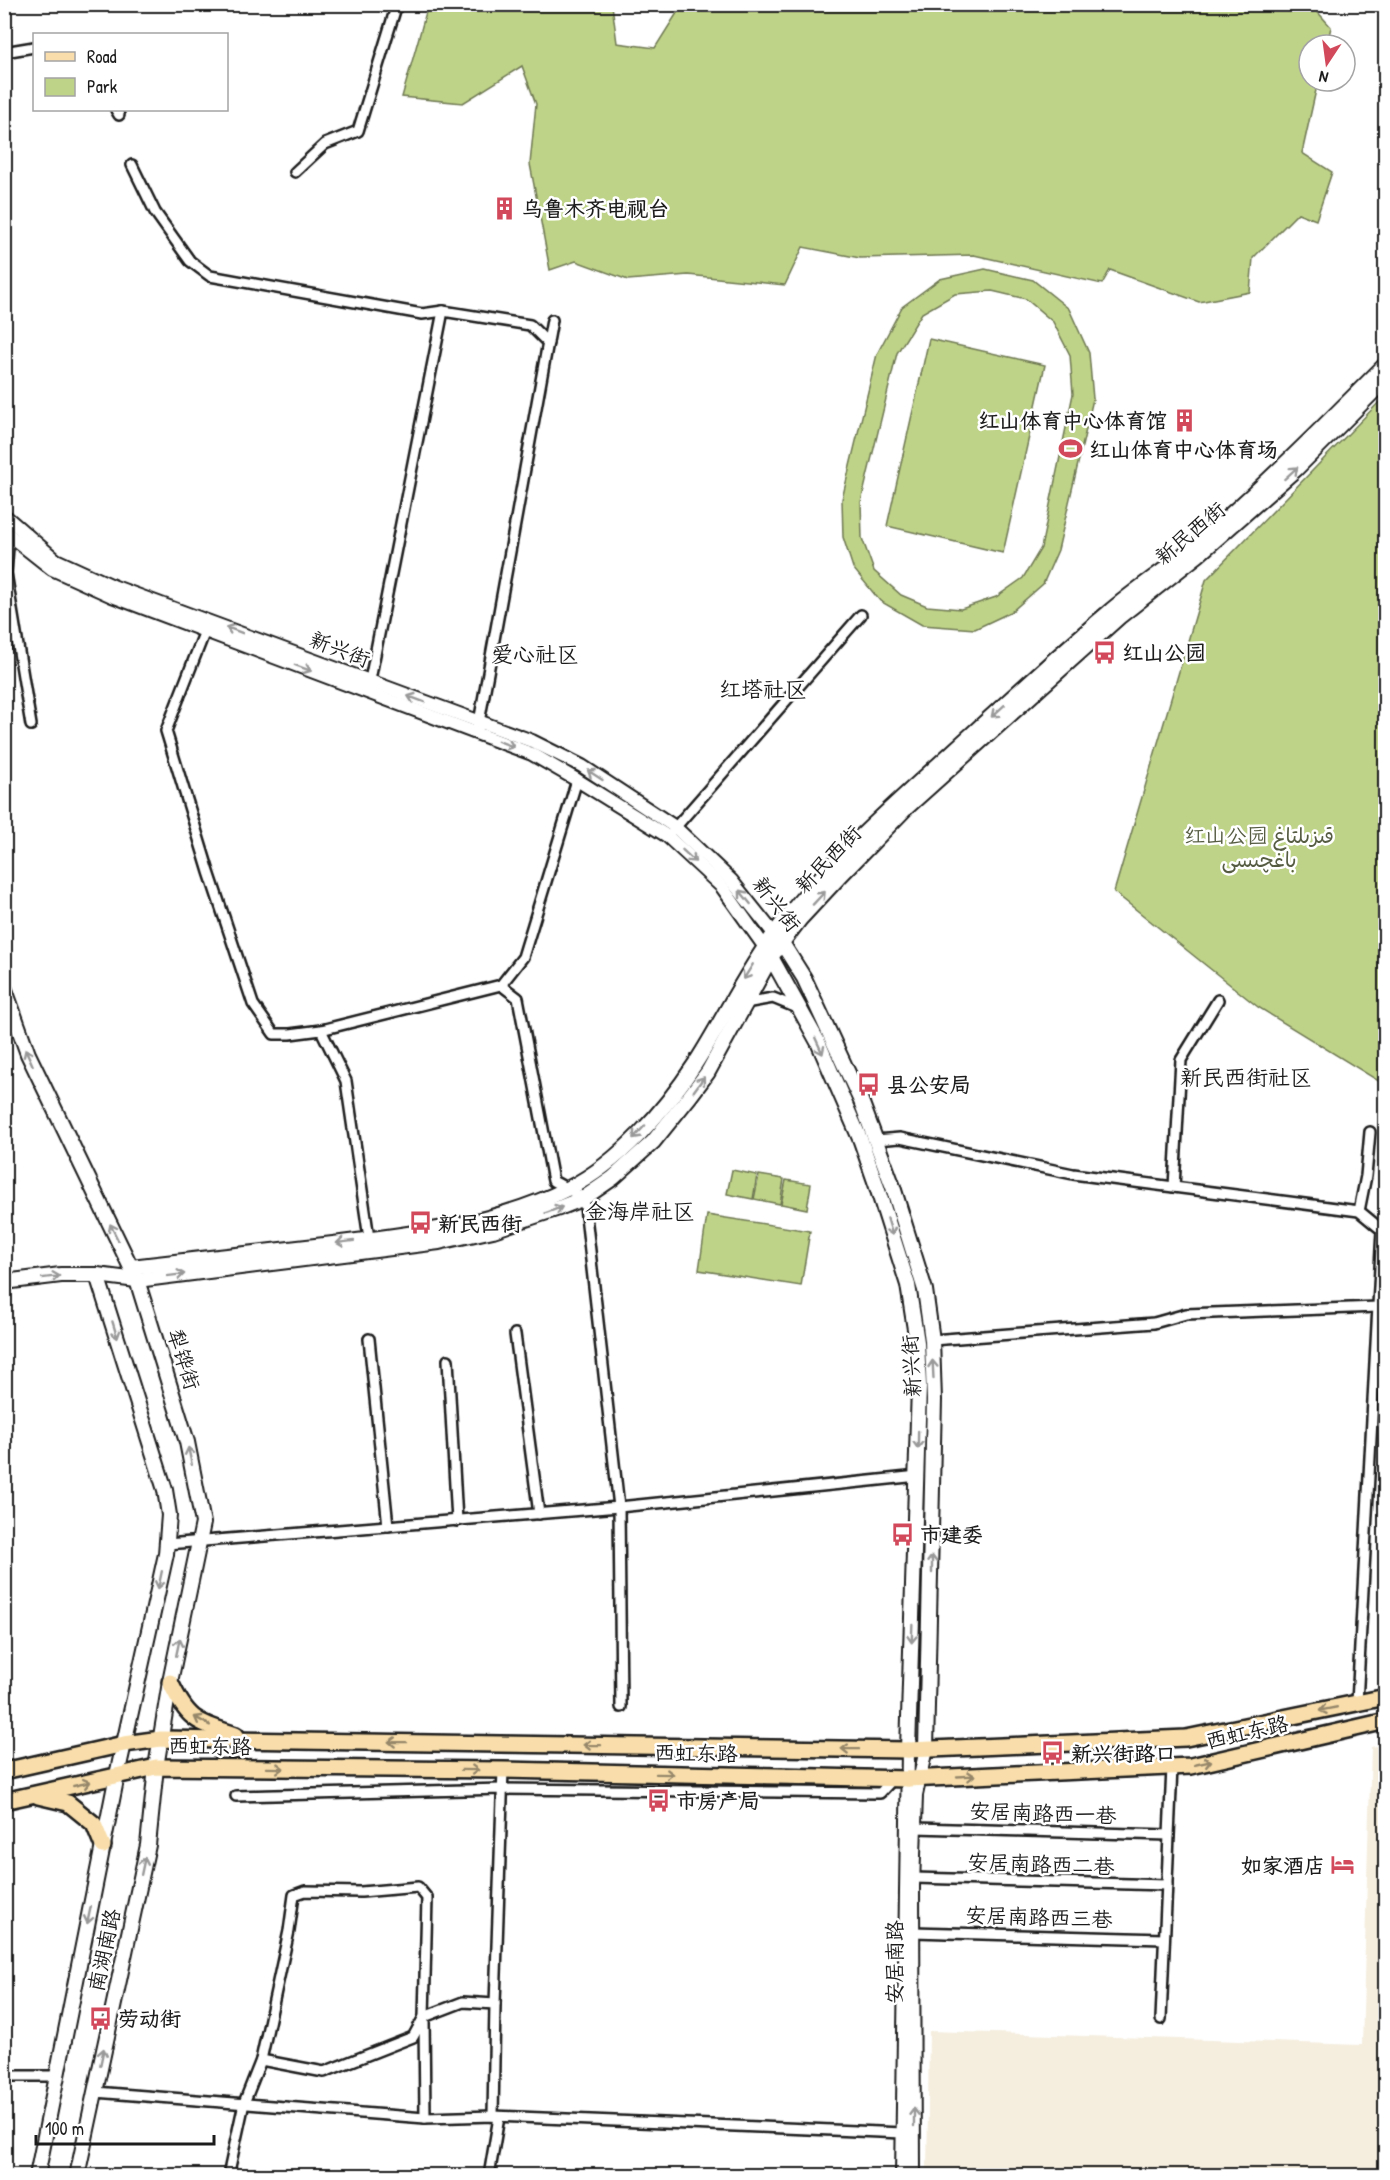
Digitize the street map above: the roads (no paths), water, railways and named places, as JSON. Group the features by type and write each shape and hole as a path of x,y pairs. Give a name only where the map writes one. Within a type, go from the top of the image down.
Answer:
{"main road":[{"name":"新民西街","path":"370,1245 485,1219 525,1206 567,1189 595,1173 619,1154 675,1091 778,938 791,910 820,880 903,797 1110,611 1197,544 1309,440 1386,364"},
{"name":"新民西街","path":"778,938 800,919 906,808 1119,617 1198,555 1296,469 1386,379"},
{"name":"新兴街","path":"778,938 804,978 861,1101 925,1290 932,1340 934,1400 926,1749"},
{"name":"新民西街","path":"4,1282 61,1275 134,1273 370,1245 439,1242 493,1230 584,1198 614,1178 653,1142 708,1072 745,1003 768,952"},
{"name":"新兴街","path":"768,952 818,1042 861,1141 908,1285 917,1342 919,1386 908,1750"},
{"name":"犁铧街","path":"4,987 11,1021 134,1273 187,1442 203,1522 170,1682 156,1767"},
{"path":"98,1275 165,1490 169,1515 167,1544 117,1775"},
{"path":"170,1682 185,1711 204,1724 250,1740"},
{"name":"西虹东路","path":"4,1771 124,1744 161,1739 908,1750 1186,1738 1386,1697"},
{"name":"西虹东路","path":"4,1800 156,1767 503,1770 907,1779 1191,1766 1386,1721"},
{"name":"南湖南路","path":"77,2175 148,1845 156,1767"},
{"name":"南湖南路","path":"37,2175 117,1775"},
{"path":"32,1795 68,1803 94,1824 103,1846"}],"street":[{"path":"296,172 325,144 358,131 397,4"},
{"path":"4,52 33,47"},
{"path":"132,165 155,212 190,261 210,276 422,314 443,311 530,325 548,343"},
{"path":"369,688 443,311"},
{"path":"478,728 552,320"},
{"name":"新兴街","path":"4,514 56,560 115,587 369,688"},
{"path":"7,533 6,573 31,725"},
{"name":"新兴街","path":"7,533 52,569 112,596 478,728 532,754 671,831 722,887 768,952"},
{"path":"671,831 861,615"},
{"path":"204,631 166,731 209,872 253,1004 274,1034 321,1030 501,985 523,957 577,780"},
{"name":"新兴街","path":"478,728 532,741 582,766 671,831 731,880 778,938"},
{"path":"501,985 518,998 553,1181 584,1198 619,1507 621,1707"},
{"path":"745,1003 773,998 801,1010"},
{"path":"1174,1187 1181,1060 1218,1000"},
{"path":"321,1030 346,1081 370,1245"},
{"path":"1359,1211 1366,1176 1370,1132"},
{"path":"876,1140 900,1138 1073,1174 1359,1211 1382,1230 1358,1703"},
{"path":"932,1340 1135,1325 1144,1322 1154,1323 1186,1314 1378,1307"},
{"path":"515,1334 539,1514"},
{"path":"369,1339 388,1526"},
{"path":"448,1360 457,1521"},
{"path":"167,1544 619,1507 918,1476"},
{"name":"安居南路","path":"907,1779 926,1749"},
{"name":"安居南路","path":"902,2175 908,1750"},
{"path":"1161,2019 1172,1767"},
{"path":"489,2175 496,2117 495,2004 503,1770"},
{"path":"236,1796 502,1789 880,1793 907,1779"},
{"name":"安居南路","path":"907,1779 916,1795 914,2175"},
{"name":"安居南路西一巷","path":"915,1828 1169,1834"},
{"name":"安居南路西二巷","path":"914,1878 1167,1886"},
{"path":"228,2175 244,2103 261,2060 289,1931 294,1895 305,1891 361,1892 418,1887 427,1898 424,2017 425,2118"},
{"name":"安居南路西三巷","path":"914,1932 1164,1939"},
{"path":"261,2060 324,2072 413,2037 424,2017 463,2002 495,2004"},
{"path":"4,2076 56,2076"},
{"path":"95,2092 425,2118 496,2117 903,2133"}],"place":[{"name":"乌鲁木齐电视台","path":"504,208"},
{"name":"红山体育中心体育馆","path":"1185,420"},
{"name":"红山体育中心体育场","path":"1071,449"},
{"name":"红山公园","path":"1104,652"},
{"name":"县公安局","path":"869,1084"},
{"name":"新民西街","path":"420,1223"},
{"name":"市建委","path":"902,1534"},
{"name":"新兴街路口","path":"1053,1753"},
{"name":"市房产局","path":"658,1800"},
{"name":"如家酒店","path":"1343,1865"},
{"name":"劳动街","path":"100,2018"}],"district":[{"name":"爱心社区","path":"535,654"},
{"name":"红塔社区","path":"763,689"},
{"name":"新民西街社区","path":"1246,1077"},
{"name":"金海岸社区","path":"640,1211"}],"park label":[{"name":"红山公园 قىزىلتاغ باغچىسى","path":"1259,847"}]}
